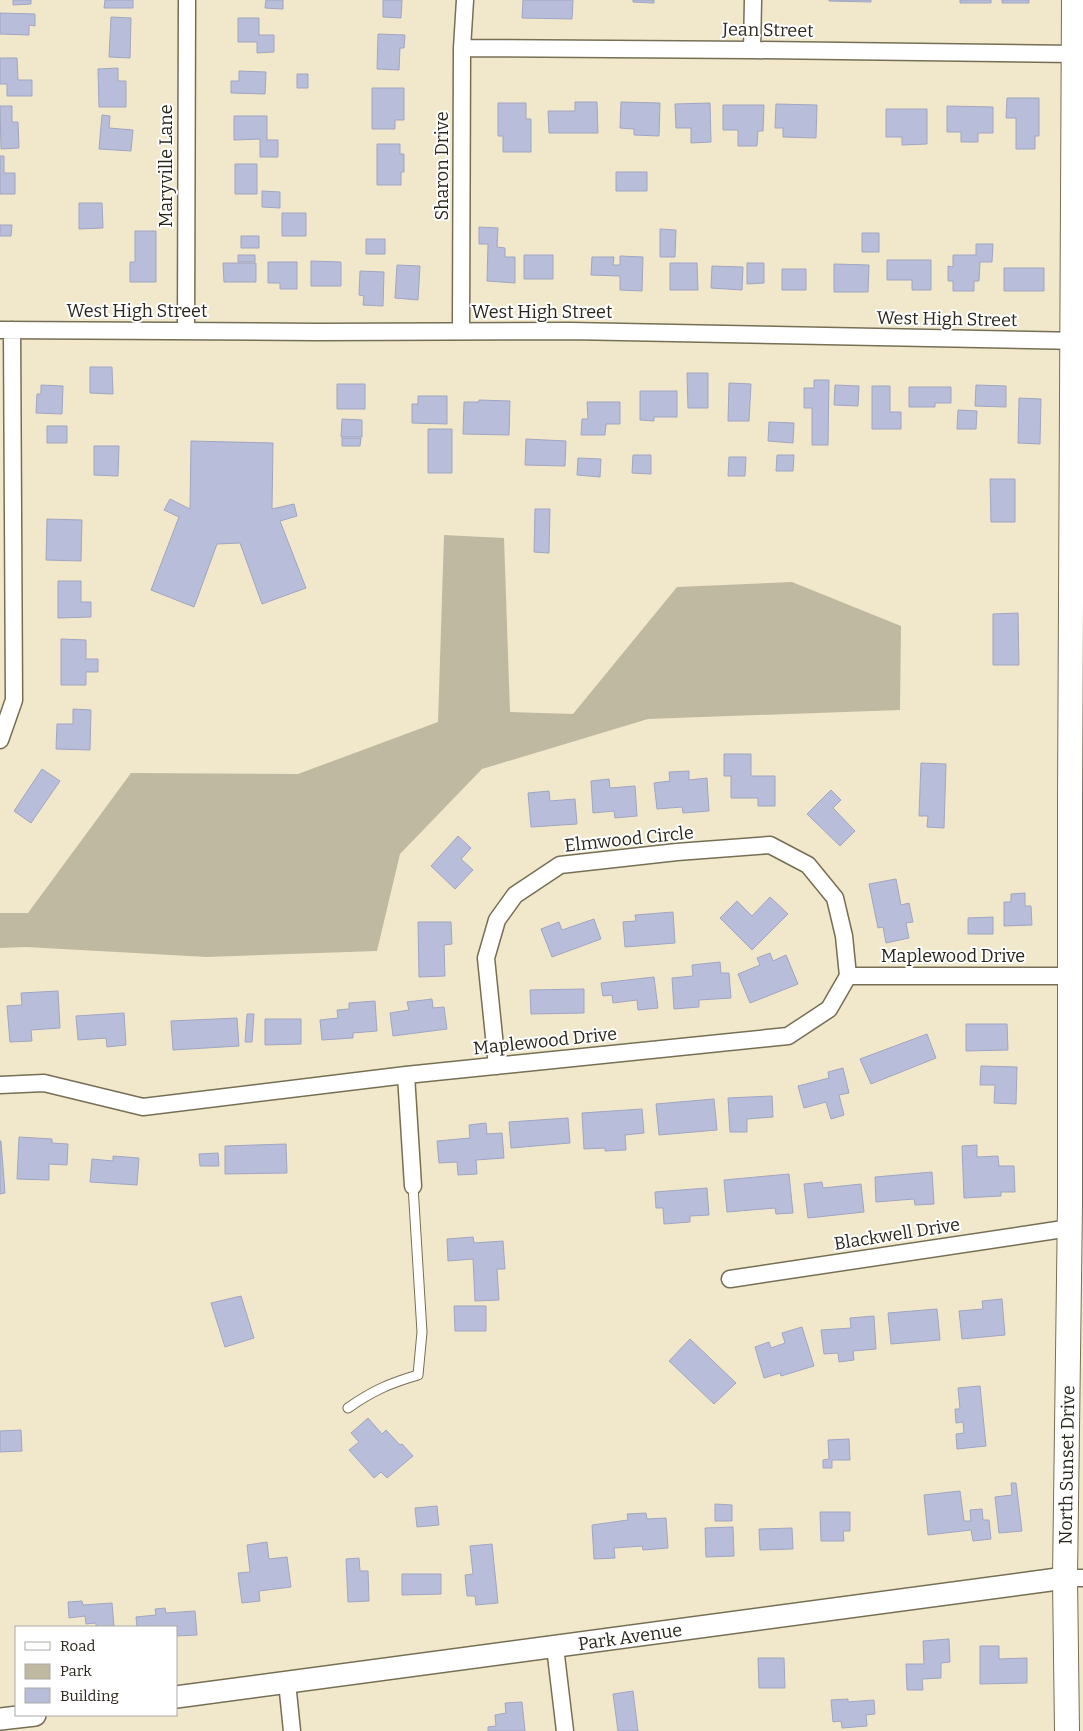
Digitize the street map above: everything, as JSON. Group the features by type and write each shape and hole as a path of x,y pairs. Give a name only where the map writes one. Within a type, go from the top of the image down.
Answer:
{"main road":[{"name":"North Sunset Drive","path":"1068,1731 1074,1578 1076,1356 1072,1212 1077,1057 1070,976 1076,803 1078,341 1078,142 1074,54 1074,0"}],"street":[{"name":"Maryville Lane","path":"186,331 187,0"},
{"name":"Sharon Drive","path":"461,332 462,48 465,0"},
{"path":"752,50 753,0"},
{"name":"Jean Street","path":"462,48 1074,54"},
{"name":"West High Street","path":"6,330 580,331 1078,341"},
{"path":"0,740 14,700 6,330"},
{"name":"Elmwood Circle","path":"496,1066 486,958 497,920 515,895 560,865 677,852 770,845 808,865 835,898 844,936 848,976"},
{"name":"Maplewood Drive","path":"0,1085 44,1084 143,1107 406,1075 788,1036 829,1009 848,976 1070,976"},
{"path":"406,1075 413,1186"},
{"name":"Blackwell Drive","path":"730,1279 1072,1212"},
{"name":"Park Avenue","path":"178,1697 1074,1578"},
{"path":"555,1647 565,1731"},
{"path":"287,1682 292,1731"},
{"path":"0,1719 26,1716"}],"lane":[{"path":"348,1408 366,1395 391,1383 418,1375 422,1332 413,1186"}],"green space":[{"path":"444,535 504,538 510,712 573,714 677,587 792,582 901,626 900,710 648,719 482,769 400,854 377,951 207,957 26,947 0,948 0,913 28,913 131,773 298,774 438,722"}],"building":[{"path":"13,0 31,0 31,4 13,5"},
{"path":"105,0 133,0 133,8 104,8"},
{"path":"266,0 283,0 283,9 265,8"},
{"path":"383,0 402,0 401,18 383,17"},
{"path":"523,0 573,0 572,19 522,18"},
{"path":"633,0 654,0 654,3 633,2"},
{"path":"871,0 871,2 829,1"},
{"path":"960,0 991,0 991,3 960,3"},
{"path":"1002,0 1029,0 1029,3 1002,3"},
{"path":"0,13 35,14 35,26 29,25 29,35 0,34"},
{"path":"111,17 131,18 130,58 109,57"},
{"path":"238,18 259,18 259,35 274,35 274,52 257,53 257,42 238,42"},
{"path":"378,34 405,35 404,48 400,48 399,70 377,69"},
{"path":"0,58 17,58 18,80 32,80 32,96 7,96 7,84 0,84"},
{"path":"118,68 118,81 126,81 126,107 99,107 98,69"},
{"path":"239,71 266,72 265,94 231,93 231,81 239,81"},
{"path":"297,74 308,74 308,88 297,88"},
{"path":"372,88 404,88 404,120 395,120 395,129 372,129"},
{"path":"1007,98 1039,98 1039,136 1035,136 1035,149 1016,149 1016,118 1006,118"},
{"path":"575,102 597,102 598,133 549,133 548,111 575,111"},
{"path":"621,102 660,103 659,136 634,135 634,129 620,128"},
{"path":"498,103 526,103 526,119 531,119 531,152 503,152 503,136 498,136"},
{"path":"710,103 711,142 691,143 691,128 676,128 675,104"},
{"path":"776,104 817,105 816,138 783,137 783,128 775,128"},
{"path":"723,105 764,105 763,131 758,131 757,146 738,146 738,130 723,130"},
{"path":"0,106 12,106 12,122 18,122 19,148 1,149"},
{"path":"947,106 993,107 993,133 978,133 978,142 961,142 961,132 947,132"},
{"path":"886,109 927,109 927,144 902,145 902,137 886,137"},
{"path":"102,115 110,116 109,128 133,130 131,151 99,149"},
{"path":"234,116 267,116 267,140 278,140 278,157 260,157 260,139 234,140"},
{"path":"377,144 400,144 400,154 404,154 404,172 401,172 401,185 377,185"},
{"path":"0,156 4,156 4,173 15,173 15,194 0,194"},
{"path":"235,164 257,164 257,194 235,194"},
{"path":"616,172 647,172 647,191 616,191"},
{"path":"262,191 280,192 280,208 262,207"},
{"path":"79,203 102,203 103,228 79,229"},
{"path":"282,213 306,213 306,236 282,236"},
{"path":"0,225 12,225 11,236 0,236"},
{"path":"479,227 498,228 497,247 505,248 505,257 515,257 515,283 487,281 488,244 479,244"},
{"path":"660,229 676,230 675,257 660,257"},
{"path":"135,231 156,231 156,282 130,282 130,262 135,262"},
{"path":"862,233 879,233 879,252 862,252"},
{"path":"241,236 259,236 259,248 241,248"},
{"path":"366,239 385,239 385,254 366,254"},
{"path":"976,244 993,244 992,262 980,262 979,281 974,281 974,291 953,291 953,281 948,281 948,266 953,267 953,255 976,255"},
{"path":"238,255 255,255 255,262 238,262"},
{"path":"524,255 553,255 553,279 524,279"},
{"path":"620,256 643,257 642,291 620,290 620,276 591,275 592,257 614,257 613,265 620,265"},
{"path":"887,260 931,260 931,290 912,290 912,280 887,280"},
{"path":"311,261 341,262 341,286 311,286"},
{"path":"268,262 297,262 297,289 280,289 280,283 268,283"},
{"path":"223,263 256,263 256,282 224,282"},
{"path":"670,263 697,263 698,290 670,290"},
{"path":"747,263 764,263 764,283 747,284"},
{"path":"834,264 869,265 868,292 834,292"},
{"path":"397,265 420,266 418,300 395,298"},
{"path":"712,266 743,267 742,290 711,288"},
{"path":"1004,268 1044,268 1044,291 1004,291"},
{"path":"782,269 806,269 806,290 782,290"},
{"path":"360,271 384,272 383,306 363,305 364,296 359,295"},
{"path":"90,367 112,367 113,394 90,393"},
{"path":"687,373 708,373 708,408 688,408"},
{"path":"814,380 829,380 828,445 812,445 812,408 804,408 804,388 814,388"},
{"path":"729,383 751,384 749,421 728,421"},
{"path":"337,384 365,384 365,409 337,409"},
{"path":"41,385 63,386 62,414 36,413 37,394 41,394"},
{"path":"835,385 859,386 858,406 834,405"},
{"path":"976,385 1006,386 1006,407 975,406"},
{"path":"872,386 890,386 890,412 901,412 901,429 872,429"},
{"path":"909,387 951,387 951,403 935,403 935,407 909,407"},
{"path":"640,391 677,391 677,417 654,417 654,421 640,420"},
{"path":"418,396 447,396 447,424 412,423 412,404 418,404"},
{"path":"1019,398 1041,399 1040,444 1018,443"},
{"path":"479,400 510,401 509,435 463,434 464,402 479,402"},
{"path":"587,402 620,402 620,424 606,424 605,435 581,435 582,419 588,419"},
{"path":"958,410 977,411 976,429 957,429"},
{"path":"342,419 362,420 362,437 341,437"},
{"path":"769,422 794,423 793,443 768,441"},
{"path":"47,426 67,426 67,443 47,443"},
{"path":"428,429 452,429 452,473 428,473"},
{"path":"342,438 361,438 360,446 342,446"},
{"path":"526,439 566,441 565,466 525,465"},
{"path":"191,441 273,443 272,509 294,504 297,516 280,521 306,588 262,604 240,543 217,544 194,607 151,590 179,517 164,510 170,499 190,509"},
{"path":"94,446 119,446 118,476 94,475"},
{"path":"633,455 651,455 651,474 632,473"},
{"path":"777,455 794,455 793,471 776,471"},
{"path":"729,457 746,457 745,476 728,476"},
{"path":"578,458 601,459 600,477 577,475"},
{"path":"990,479 1015,479 1015,522 991,522"},
{"path":"535,509 550,509 549,553 534,552"},
{"path":"47,519 82,520 81,561 46,560"},
{"path":"58,581 81,581 81,602 91,602 91,617 58,618"},
{"path":"1018,613 1019,665 993,665 993,614"},
{"path":"61,639 86,640 86,659 98,659 98,672 86,672 86,685 61,685"},
{"path":"73,709 91,710 90,750 56,749 57,724 73,724"},
{"path":"724,754 751,754 751,776 775,776 775,806 758,806 758,798 731,798 731,776 724,776"},
{"path":"921,763 946,764 944,828 927,827 928,816 919,816"},
{"path":"42,769 60,781 31,823 14,811"},
{"path":"689,771 689,780 707,778 709,811 683,813 682,807 657,809 654,783 670,781 669,772"},
{"path":"609,779 610,788 635,786 637,816 615,818 614,811 593,813 591,781"},
{"path":"831,790 841,800 833,808 855,831 840,846 807,814"},
{"path":"549,791 550,801 575,799 577,824 531,827 528,793"},
{"path":"458,836 471,848 461,859 473,870 455,889 431,866"},
{"path":"896,879 901,905 909,903 913,922 906,923 909,938 886,943 883,927 878,928 869,884"},
{"path":"1025,893 1025,906 1031,906 1032,925 1004,926 1004,902 1011,902 1011,894"},
{"path":"770,897 788,914 752,950 720,918 737,901 752,916"},
{"path":"673,912 675,943 625,947 623,922 636,921 635,915"},
{"path":"993,917 993,934 968,934 968,918"},
{"path":"594,919 601,939 552,957 541,929 559,922 562,930"},
{"path":"418,922 451,922 452,944 444,945 445,976 419,977"},
{"path":"770,953 773,961 786,955 798,984 750,1003 738,974 760,965 757,958"},
{"path":"720,962 721,973 729,973 731,998 699,1000 699,1007 674,1009 672,978 693,976 692,965"},
{"path":"654,977 658,1008 638,1010 637,1000 613,1003 612,995 603,996 601,983"},
{"path":"584,989 584,1013 531,1014 530,990"},
{"path":"58,991 60,1028 31,1030 32,1041 10,1042 7,1006 22,1005 21,993"},
{"path":"432,999 433,1008 444,1007 447,1029 393,1036 390,1013 409,1010 407,1002"},
{"path":"375,1001 377,1031 353,1033 353,1038 322,1040 320,1020 338,1018 337,1010 349,1009 349,1003"},
{"path":"124,1013 126,1045 107,1047 106,1038 78,1040 76,1016"},
{"path":"247,1014 254,1014 252,1042 245,1042"},
{"path":"237,1018 239,1046 173,1050 171,1021"},
{"path":"265,1019 301,1019 301,1044 265,1045"},
{"path":"966,1024 1007,1024 1008,1050 966,1051"},
{"path":"927,1034 936,1058 871,1084 860,1059"},
{"path":"981,1066 1017,1067 1016,1104 994,1103 995,1085 980,1085"},
{"path":"843,1068 849,1093 839,1095 844,1115 831,1119 826,1102 804,1108 798,1086 829,1078 828,1072"},
{"path":"772,1096 773,1117 747,1119 747,1132 730,1132 728,1098"},
{"path":"714,1099 717,1130 659,1135 656,1104"},
{"path":"642,1109 644,1133 625,1135 626,1150 584,1149 582,1113"},
{"path":"568,1118 570,1143 511,1148 509,1122"},
{"path":"486,1123 487,1134 502,1133 504,1158 476,1160 477,1174 458,1175 457,1162 439,1163 437,1141 470,1138 469,1125"},
{"path":"19,1137 52,1139 52,1143 68,1144 67,1165 49,1164 49,1180 17,1179"},
{"path":"0,1141 5,1193 0,1194"},
{"path":"286,1144 287,1173 225,1174 225,1146"},
{"path":"977,1145 977,1157 998,1156 999,1166 1014,1166 1015,1192 1001,1192 1001,1196 964,1198 962,1146"},
{"path":"218,1153 219,1166 200,1166 199,1154"},
{"path":"113,1156 139,1158 137,1185 90,1182 92,1159 113,1161"},
{"path":"932,1172 934,1204 915,1205 914,1199 876,1202 875,1177"},
{"path":"789,1174 793,1213 776,1214 775,1208 727,1212 724,1180"},
{"path":"822,1182 823,1188 861,1184 864,1212 808,1218 804,1184"},
{"path":"707,1188 709,1215 690,1216 690,1222 664,1224 663,1208 656,1208 655,1192"},
{"path":"473,1237 474,1243 503,1241 505,1269 497,1269 499,1300 475,1301 473,1259 448,1261 447,1239"},
{"path":"241,1296 254,1338 225,1347 211,1303"},
{"path":"1002,1299 1005,1335 962,1339 959,1311 983,1309 982,1301"},
{"path":"454,1306 486,1306 486,1331 455,1331"},
{"path":"937,1309 940,1340 891,1344 888,1313"},
{"path":"874,1316 876,1349 853,1351 854,1360 839,1362 838,1353 824,1354 821,1330 851,1328 850,1318"},
{"path":"802,1327 814,1366 781,1376 780,1373 764,1378 755,1347 769,1342 771,1348 785,1343 782,1333"},
{"path":"690,1339 736,1383 714,1404 669,1361"},
{"path":"980,1386 986,1446 957,1449 956,1434 964,1433 963,1422 956,1423 955,1409 960,1409 958,1388"},
{"path":"368,1418 382,1434 386,1430 413,1456 387,1478 381,1472 374,1478 349,1450 359,1442 351,1433"},
{"path":"21,1430 22,1451 0,1452 0,1431"},
{"path":"849,1439 850,1460 832,1460 832,1468 823,1468 823,1460 829,1459 828,1440"},
{"path":"1011,1483 1016,1483 1022,1531 999,1533 995,1497 1012,1495"},
{"path":"960,1491 964,1521 971,1521 970,1510 982,1509 983,1520 989,1520 991,1539 973,1541 971,1530 928,1535 924,1495"},
{"path":"715,1504 732,1505 732,1521 715,1521"},
{"path":"437,1506 439,1525 417,1527 415,1508"},
{"path":"820,1512 850,1512 850,1531 843,1531 844,1541 821,1541"},
{"path":"646,1513 647,1519 666,1518 668,1548 643,1550 642,1546 614,1548 615,1558 594,1559 592,1525 628,1520 627,1514"},
{"path":"733,1527 734,1556 706,1557 705,1528"},
{"path":"792,1528 793,1549 760,1550 759,1529"},
{"path":"267,1542 269,1559 287,1557 291,1587 259,1591 260,1601 242,1603 238,1573 250,1572 247,1545"},
{"path":"492,1544 498,1603 476,1605 475,1596 467,1596 465,1575 473,1574 470,1546"},
{"path":"359,1558 360,1571 368,1571 369,1601 348,1602 346,1559"},
{"path":"402,1574 441,1574 441,1594 402,1595"},
{"path":"82,1601 83,1605 112,1603 114,1626 96,1626 96,1623 86,1624 85,1616 69,1618 68,1602"},
{"path":"165,1608 166,1613 195,1611 197,1635 178,1636 178,1626 137,1626 136,1617 156,1615 155,1609"},
{"path":"949,1639 950,1662 941,1663 941,1678 922,1679 923,1690 907,1690 906,1664 924,1664 923,1641"},
{"path":"980,1646 999,1646 999,1659 1027,1658 1027,1683 980,1684"},
{"path":"758,1658 784,1658 785,1688 759,1688"},
{"path":"633,1691 638,1731 618,1731 613,1694"},
{"path":"848,1699 848,1702 874,1700 875,1714 866,1715 867,1726 842,1728 841,1721 833,1722 831,1700"},
{"path":"522,1702 525,1731 488,1731 488,1727 496,1726 495,1715 506,1713 505,1703"}]}
